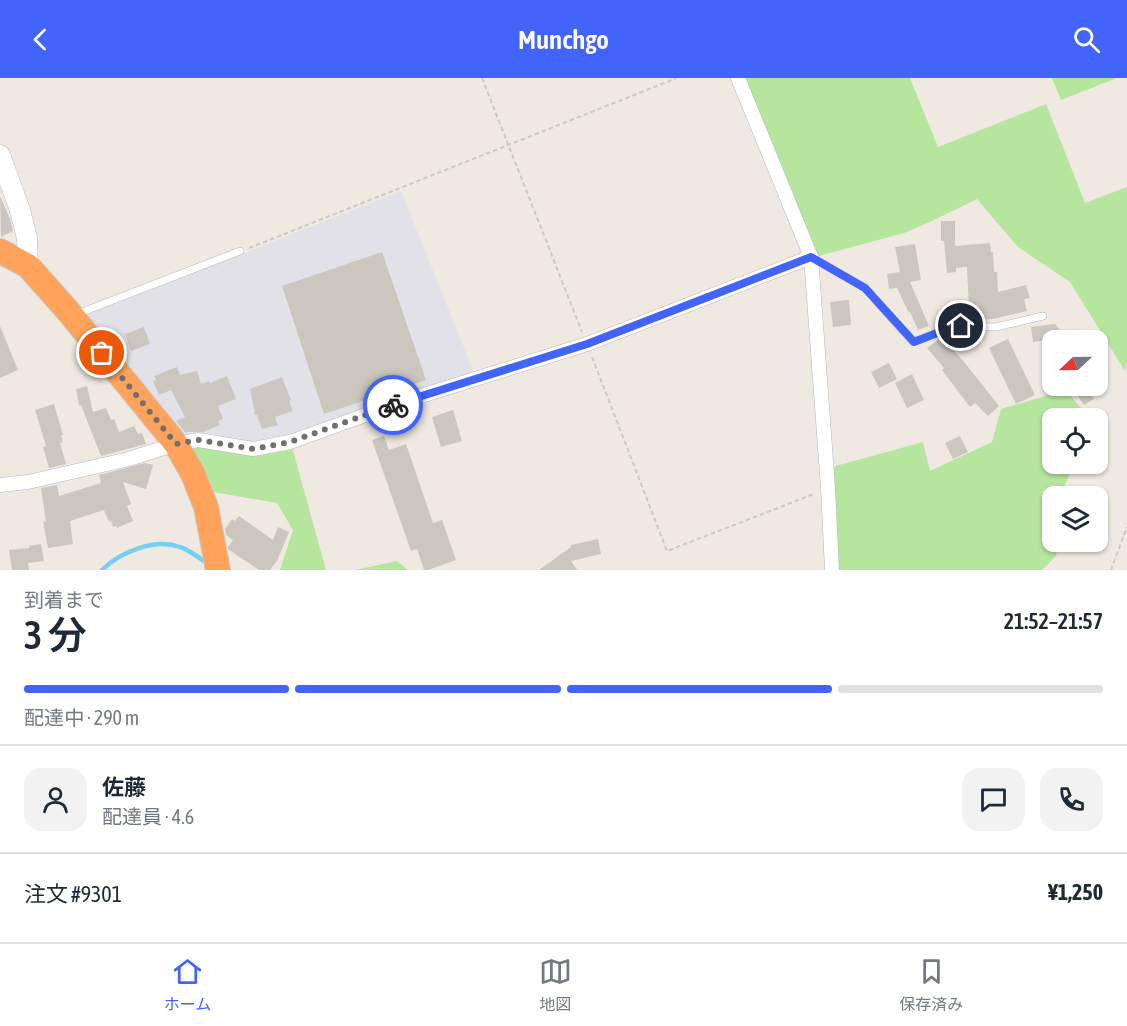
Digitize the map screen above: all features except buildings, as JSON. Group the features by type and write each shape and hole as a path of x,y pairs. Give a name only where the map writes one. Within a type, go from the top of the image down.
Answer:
{"highway":[{"path":"0,251 28,266 72,316 176,444 193,474 206,507 216,560"}],"street":[{"path":"738,78 811,257 832,570"},
{"path":"0,155 23,220 27,238 28,266"},
{"path":"0,485 28,482 129,459 176,444 198,440 253,449 290,442 405,401 587,344 811,257"}],"lane":[{"path":"72,316 240,251"},
{"path":"811,257 865,288 914,342 955,326 996,327 1042,316"}],"path":[{"path":"482,78 667,551 828,488"},
{"path":"240,251 677,78"},
{"path":"1111,570 1127,527"}],"shaded area":[{"path":"401,191 475,375 262,444 180,434 158,401 85,316"}],"green space":[{"path":"743,78 910,78 938,147 1046,104 1085,203 1127,187 1127,363 1125,371 1108,343 1108,330 1100,330 1070,282 1018,247 977,199 904,233 815,257"},
{"path":"1052,78 1117,78 1061,100"},
{"path":"1046,396 1071,396 1081,408 1042,408 1042,474 1070,474 1064,486 1042,486 1042,552 1057,552 1056,556 1042,570 836,570 832,467 923,442 930,471 992,442 1001,409"},
{"path":"190,443 292,447 326,570 280,570 293,530 277,503 213,492"},
{"path":"397,561 408,570 355,570"}],"waterway":[{"path":"102,570 128,552 160,544 184,548 209,564"}],"way so far":[{"path":"102,353 176,444 198,440 253,449 290,442 393,405"}],"route":[{"path":"393,405 587,344 811,257 865,288 914,342 955,326 961,326"}]}
